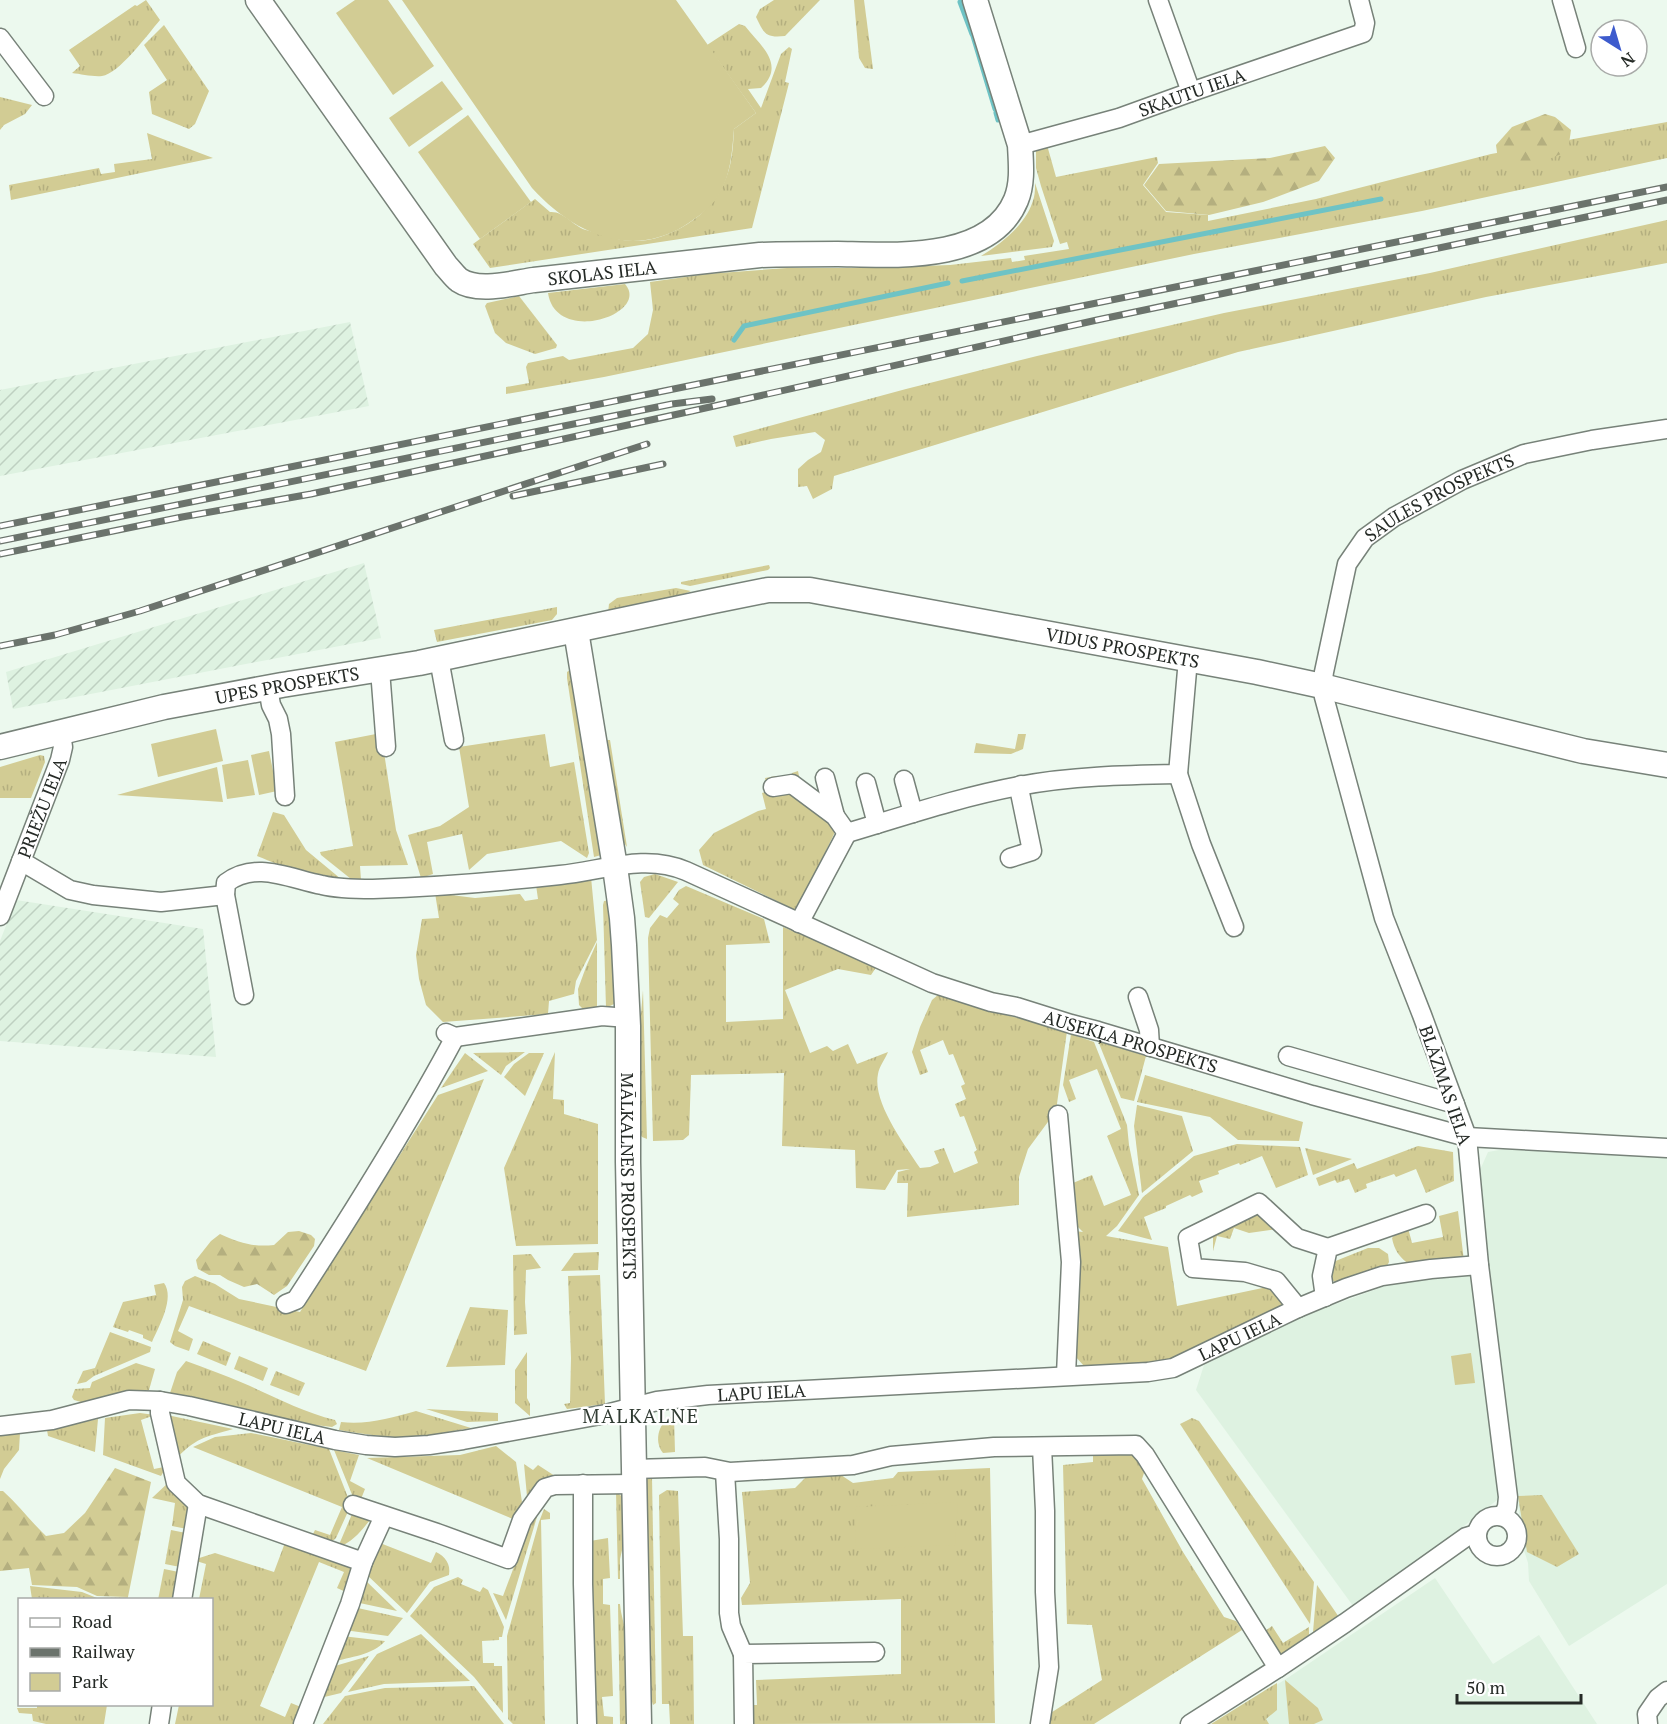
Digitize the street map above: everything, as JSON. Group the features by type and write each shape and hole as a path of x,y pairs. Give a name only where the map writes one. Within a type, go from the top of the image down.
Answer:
{"main road":[{"name":"SKOLAS IELA","path":"258,0 446,266 460,280 476,286 497,286 760,255 910,254 962,246 979,239 1009,214 1017,199 1022,169 1020,145 975,0"},
{"name":"VIDUS PROSPEKTS","path":"576,631 768,590 810,590 1188,659 1322,686 1582,751 1667,765"},
{"name":"UPES PROSPEKTS","path":"0,747 164,707 380,670 576,631"},
{"name":"MĀLKALNES PROSPEKTS","path":"576,631 622,918 628,1017 628,1162 639,1724"}],"street":[{"path":"1158,0 1191,92"},
{"name":"SKAUTU IELA","path":"1020,145 1119,118 1363,33 1365,23 1359,0"},
{"path":"1562,0 1576,48"},
{"path":"0,38 44,96"},
{"name":"SAULES PROSPEKTS","path":"1322,686 1347,564 1365,538 1394,517 1443,490 1524,454 1592,440 1667,429"},
{"path":"439,659 454,740"},
{"path":"1188,659 1178,774 1234,927"},
{"path":"380,670 386,747"},
{"name":"BLĀZMAS IELA","path":"1322,686 1384,918 1467,1137 1479,1265 1508,1497 1503,1516"},
{"path":"268,688 281,734 285,796"},
{"name":"PRIEŽU IELA","path":"0,916 60,760 63,747 61,732"},
{"path":"799,923 847,833 968,797 1021,785 1107,775 1178,774"},
{"path":"825,778 835,816"},
{"path":"904,780 913,813"},
{"path":"866,783 877,824"},
{"path":"773,787 792,784 835,816 847,833"},
{"path":"1010,858 1032,851 1019,788 1021,785"},
{"path":"21,861 70,890 93,895 161,902 225,895 244,995"},
{"name":"AUSEKĻA PROSPEKTS","path":"225,895 226,883 236,876 248,873 278,873 323,886 374,889 473,884 581,873 635,863 672,865 932,983 991,1002 1098,1030 1312,1095 1467,1137 1667,1148"},
{"path":"1138,997 1149,1030 1150,1047"},
{"path":"286,1304 296,1300 422,1098 450,1035 602,1016 628,1017"},
{"path":"1288,1056 1455,1104"},
{"path":"1058,1115 1071,1262 1066,1375"},
{"path":"1298,1308 1276,1281 1245,1272 1193,1268 1188,1238 1259,1203 1297,1238 1328,1248 1426,1214"},
{"path":"1325,1297 1322,1276 1328,1248"},
{"name":"LAPU IELA","path":"0,1426 52,1420 129,1400 160,1401 335,1440 395,1447 463,1440 606,1414 657,1401 708,1395 1148,1372 1173,1368 1298,1308 1382,1276 1479,1265"},
{"path":"160,1401 160,1413 176,1483 198,1504 363,1562"},
{"path":"353,1505 508,1559 522,1520 545,1488 555,1485 584,1484 705,1467 725,1472 853,1465 891,1456 994,1447 1136,1445 1141,1449 1278,1668"},
{"path":"1040,1724 1049,1667 1042,1447"},
{"path":"725,1472 729,1539 729,1613 731,1626 743,1654 744,1724"},
{"path":"584,1484 583,1584 587,1724"},
{"path":"182,1598 198,1504"},
{"path":"303,1724 350,1604 363,1562 384,1516"},
{"path":"1503,1516 1513,1524 1516,1530 1517,1556 1508,1553 1498,1557 1487,1554 1479,1546 1476,1534 1480,1525 1487,1518 1503,1516"},
{"path":"1190,1724 1345,1623 1466,1537 1476,1534"},
{"path":"743,1654 875,1652"},
{"path":"1648,1724 1647,1714 1658,1698 1667,1691"},
{"path":"159,1724 162,1706"}],"shaded area":[{"path":"350,322 369,406 0,476 0,390"},
{"path":"364,563 381,638 13,709 6,672"},
{"path":"16,900 203,929 216,1057 0,1041 0,941"},
{"path":"1505,1149 1667,1158 1667,1584 1569,1646 1529,1581 1528,1563 1523,1547 1492,1292 1480,1170 1488,1152"},
{"path":"1473,1273 1501,1497 1356,1610 1196,1390 1204,1365 1298,1318 1385,1286"},
{"path":"1435,1578 1493,1664 1539,1635 1597,1724 1215,1724 1289,1677"}],"green space":[{"path":"146,0 160,20 125,61 109,74 102,76 72,73 80,66 69,50"},
{"path":"355,0 388,0 434,66 393,95 336,13"},
{"path":"402,0 676,0 756,113 734,129 728,172 715,201 684,226 663,236 642,240 622,240 602,236 564,217 532,188"},
{"path":"774,0 820,0 785,36 779,36 766,34 756,17 760,9"},
{"path":"854,0 864,0 873,69 865,68 859,58"},
{"path":"739,24 745,26 764,48 771,64 768,80 761,88 748,89 761,108 781,54 789,47 792,49 785,82 789,83 752,228 490,268 473,244 535,199 550,212 560,214 581,228 608,237 631,241 645,240 672,232 686,225 709,206 718,195 727,177 732,157 734,129 756,113 707,45"},
{"path":"164,25 209,91 195,124 189,129 152,114 149,92 167,80 144,45"},
{"path":"442,81 463,109 409,147 389,118"},
{"path":"0,97 32,105 25,114 4,125 0,130"},
{"path":"1545,114 1555,117 1571,130 1569,144 1561,154 1533,166 1510,165 1498,160 1496,145 1512,127"},
{"path":"468,115 531,202 480,239 418,152"},
{"path":"1667,122 1667,158 1422,211 1194,254 604,377 506,394 506,387 529,383 526,367 528,363 563,356 569,360 633,348 648,334 653,310 650,282 706,274 787,268 950,265 1011,258 1012,262 1025,260 1024,256 1069,249 1067,242 1060,244 1036,168 1036,151 1047,145 1056,177 1157,157 1158,163 1143,185 1166,212 1208,215 1208,221 1316,199 1491,154"},
{"path":"147,133 213,158 11,200 9,185 99,168 101,174 115,172 114,164 152,159"},
{"path":"1325,146 1335,158 1319,181 1263,202 1209,215 1166,211 1144,185 1159,164 1270,158"},
{"path":"1035,183 1054,241 1052,247 981,256 1020,224 1031,206"},
{"path":"1667,220 1667,263 1486,297 1238,352 834,476 832,489 813,499 807,486 798,487 798,469 821,452 825,440 815,432 736,447 733,436 1037,356 1224,313 1430,273"},
{"path":"625,284 629,295 625,306 614,314 599,320 583,321 567,318 555,309 548,293"},
{"path":"519,296 557,345 556,348 535,354 506,343 495,333 485,306 487,303"},
{"path":"769,565 768,570 690,586 681,584 681,582"},
{"path":"676,588 691,591 668,601 608,613 609,604 617,598"},
{"path":"557,607 557,614 552,620 437,642 434,630"},
{"path":"574,667 605,854 594,857 567,678 567,672"},
{"path":"216,729 223,761 158,777 151,744"},
{"path":"381,733 396,830 408,865 360,866 361,880 351,879 320,852 353,846 335,742"},
{"path":"545,734 550,767 574,762 589,853 587,858 561,841 487,854 469,870 462,834 427,842 433,874 421,878 408,835 440,826 469,807 459,747"},
{"path":"1018,734 1026,734 1023,749 1011,754 974,753 976,743 1015,749"},
{"path":"605,740 610,740 627,847 622,840"},
{"path":"269,751 277,791 259,795 251,755"},
{"path":"40,755 44,756 45,762 31,798 0,798 0,767"},
{"path":"248,760 255,795 227,799 222,765"},
{"path":"217,767 223,802 117,795"},
{"path":"798,771 800,781 835,826 834,834 797,911 703,865 699,850 714,833 766,809 762,793 768,791 765,778 776,776 777,781 790,778 792,773"},
{"path":"273,812 284,815 306,850 341,879 309,875 257,856"},
{"path":"655,874 678,882 649,918 645,917 640,882 644,877"},
{"path":"591,877 597,940 576,981 574,994 549,1001 548,1014 443,1022 426,1005 416,955 422,919 439,918 435,893 475,898 520,894 525,901 538,899 536,885"},
{"path":"686,886 764,919 770,943 726,945 726,1022 783,1019 783,927 877,966 871,975 838,969 785,990 810,1053 827,1046 833,1051 848,1044 857,1064 888,1052 878,1074 877,1085 880,1097 891,1123 920,1168 939,1163 934,1151 944,1148 954,1173 978,1163 974,1152 977,1150 964,1116 960,1117 955,1104 966,1099 961,1086 965,1084 953,1054 949,1055 943,1040 920,1050 928,1072 920,1075 912,1052 932,1000 939,994 980,1008 1067,1031 1056,1111 1028,1149 1019,1177 1019,1205 907,1217 908,1183 897,1183 898,1172 910,1169 897,1170 885,1190 856,1188 855,1150 782,1146 784,1073 691,1075 689,1135 683,1140 653,1141 648,938 650,928 660,915 667,918 679,904 673,899 679,890"},
{"path":"610,900 616,995 614,1004 606,1008 603,905 604,901"},
{"path":"597,942 597,1008 583,1009 579,1005 578,989"},
{"path":"643,990 647,1139 638,1132 636,1074"},
{"path":"1071,1034 1094,1042 1127,1125 1139,1195 1117,1226 1106,1236 1168,1247 1177,1306 1272,1286 1292,1306 1169,1361 1084,1366 1075,1356 1075,1231 1083,1232 1077,1226 1073,1183 1092,1175 1104,1206 1131,1195 1107,1136 1121,1129 1097,1069 1069,1080 1076,1099 1069,1102 1063,1085"},
{"path":"1098,1041 1146,1056 1134,1101 1121,1098"},
{"path":"525,1052 506,1066 501,1075 473,1053"},
{"path":"555,1052 553,1099 564,1100 564,1114 598,1124 598,1244 516,1246 504,1168"},
{"path":"465,1053 488,1071 441,1088"},
{"path":"529,1053 544,1053 525,1096 504,1077 514,1064"},
{"path":"1145,1075 1303,1122 1299,1141 1238,1140 1210,1117 1137,1102"},
{"path":"484,1079 366,1371 189,1306 178,1331 193,1339 189,1351 170,1342 183,1300 182,1287 185,1281 195,1276 215,1284 239,1299 300,1312 438,1095"},
{"path":"1137,1105 1182,1116 1193,1151 1142,1193 1134,1126"},
{"path":"1237,1144 1300,1147 1308,1175 1276,1188 1262,1156 1218,1171 1219,1174 1199,1181 1203,1192 1192,1197 1190,1195 1144,1217 1152,1240 1118,1231 1143,1197 1194,1156"},
{"path":"1418,1146 1453,1152 1454,1181 1426,1193 1416,1169 1396,1177 1394,1174 1366,1184 1367,1188 1355,1193 1349,1179 1337,1183 1335,1180 1319,1186 1316,1178 1354,1163 1357,1169"},
{"path":"1305,1148 1352,1159 1313,1175"},
{"path":"1458,1211 1464,1261 1410,1265 1403,1260 1392,1238 1398,1231 1408,1228 1412,1243 1443,1237 1439,1216"},
{"path":"1261,1213 1278,1229 1249,1233 1234,1228 1230,1239 1217,1236 1213,1251 1213,1233 1251,1215"},
{"path":"299,1231 315,1239 314,1246 287,1286 274,1295 257,1284 244,1287 220,1275 209,1275 198,1269 196,1260 211,1241 220,1234 246,1244 274,1245 288,1232"},
{"path":"1368,1248 1379,1248 1388,1254 1389,1262 1386,1268 1337,1284 1329,1277 1333,1262"},
{"path":"599,1252 598,1270 561,1271 574,1253"},
{"path":"531,1254 541,1268 526,1270 527,1334 514,1335 513,1255"},
{"path":"600,1275 605,1404 567,1409 564,1404 570,1403 571,1358 568,1276"},
{"path":"164,1283 168,1296 167,1304 152,1342 143,1338 143,1335 113,1327 123,1302 156,1295 154,1285"},
{"path":"470,1307 508,1310 505,1365 446,1367"},
{"path":"110,1332 151,1347 150,1352 77,1384 83,1371 95,1368"},
{"path":"203,1341 231,1353 226,1366 197,1354"},
{"path":"527,1352 527,1398 530,1404 530,1416 515,1403 515,1370"},
{"path":"1471,1353 1475,1383 1455,1385 1451,1356"},
{"path":"239,1356 268,1368 263,1381 234,1369"},
{"path":"186,1361 335,1420 337,1424 332,1427 307,1424 170,1393 177,1372"},
{"path":"136,1363 155,1369 149,1390 124,1392 81,1402 72,1397 75,1389 90,1388 92,1382"},
{"path":"276,1371 305,1383 299,1396 270,1385"},
{"path":"426,1409 498,1413 498,1421 467,1422"},
{"path":"416,1411 471,1428 404,1437 339,1430 341,1422 370,1422"},
{"path":"140,1413 155,1415 141,1420 154,1469 164,1467 161,1476 103,1455 105,1418"},
{"path":"167,1415 233,1429 201,1439 175,1460"},
{"path":"674,1416 675,1452 663,1453 658,1443 659,1432 661,1426"},
{"path":"1192,1418 1199,1421 1314,1582 1310,1624 1180,1424"},
{"path":"98,1419 95,1452 48,1436 47,1430"},
{"path":"20,1433 19,1450 4,1469 0,1479 0,1436"},
{"path":"251,1433 329,1449 351,1505 336,1538 328,1545 310,1540 315,1530 330,1535 342,1507 193,1447 215,1437"},
{"path":"496,1446 516,1462 522,1502 513,1519 367,1458 460,1455"},
{"path":"334,1450 359,1455 350,1481 365,1489 359,1504 355,1502"},
{"path":"1126,1450 1146,1467 1142,1479 1183,1552 1224,1617 1236,1621 1242,1630 1094,1724 1046,1724 1046,1716 1102,1680 1092,1625 1067,1624 1063,1465 1093,1462 1093,1454"},
{"path":"524,1464 533,1470 538,1465 558,1478 542,1481 527,1496"},
{"path":"115,1468 151,1482 128,1597 97,1596 77,1587 32,1585 29,1568 0,1571 0,1491 9,1496 46,1536 64,1533 85,1513"},
{"path":"990,1468 995,1723 745,1724 745,1705 757,1705 756,1680 901,1674 901,1599 742,1605 741,1598 750,1583 742,1492 795,1488 808,1475 841,1475 853,1483 893,1478 898,1472"},
{"path":"652,1477 656,1703 653,1705 644,1675 646,1480"},
{"path":"169,1482 172,1491 188,1506 190,1514 187,1529 172,1526 175,1503 152,1498"},
{"path":"667,1490 678,1491 683,1636 693,1636 694,1724 670,1724 669,1704 662,1704 659,1495"},
{"path":"616,1492 624,1498 620,1579 618,1579"},
{"path":"1542,1495 1579,1554 1557,1567 1527,1552 1518,1496"},
{"path":"958,1502 955,1545 855,1549 856,1507"},
{"path":"544,1509 550,1513 550,1519 541,1520 545,1724 513,1724 508,1719 507,1636"},
{"path":"352,1514 370,1520 352,1540 338,1547"},
{"path":"533,1516 537,1517 506,1620 493,1593 503,1596"},
{"path":"171,1530 186,1533 180,1567 165,1564"},
{"path":"608,1538 610,1578 603,1579 603,1604 610,1605 613,1696 602,1697 604,1716 613,1717 613,1724 593,1724 590,1541"},
{"path":"286,1540 350,1566 354,1570 348,1593 337,1588 344,1572 319,1562 260,1706 285,1717 291,1703 301,1707 295,1724 175,1724 179,1706 213,1706 213,1598 199,1598 206,1564 193,1560 215,1553 274,1572"},
{"path":"380,1543 431,1563 436,1552 447,1561 449,1575 430,1582 407,1613 366,1574"},
{"path":"164,1569 179,1572 173,1598 158,1598"},
{"path":"458,1577 463,1580 461,1584 480,1592 483,1587 488,1590 504,1627 499,1640 482,1641 483,1663 502,1666 503,1713 474,1677 410,1616 434,1587"},
{"path":"364,1579 397,1611 355,1602"},
{"path":"1317,1585 1343,1623 1312,1644"},
{"path":"30,1586 82,1592 97,1598 32,1598"},
{"path":"618,1604 620,1604 627,1638 629,1724 620,1724"},
{"path":"353,1607 403,1618 388,1636 344,1630"},
{"path":"1272,1626 1283,1643 1309,1627 1309,1645 1285,1661 1265,1631"},
{"path":"421,1634 470,1681 384,1684 348,1692 377,1654"},
{"path":"342,1636 385,1641 368,1652 332,1662"},
{"path":"369,1656 341,1693 316,1699 328,1668"},
{"path":"1285,1680 1318,1708 1323,1720 1314,1724 1289,1724"},
{"path":"1277,1683 1277,1710 1266,1719 1269,1724 1211,1724"},
{"path":"474,1686 504,1724 323,1724 345,1696 385,1688"},
{"path":"37,1706 107,1706 104,1724 46,1724 33,1721 32,1714 19,1713 17,1708 37,1708"}],"waterway":[{"path":"960,2 972,34"},
{"path":"973,36 995,109"},
{"path":"996,113 998,120"},
{"path":"962,281 1381,199"},
{"path":"734,340 744,326 948,283"}],"railway":[{"path":"0,526 1667,187"},
{"path":"0,554 182,517 311,494 1097,320 1667,200"},
{"path":"0,541 672,404 712,399"},
{"path":"0,646 55,635 140,611 647,444"},
{"path":"513,496 663,464"}],"district":[{"name":"MĀLKALNE","path":"641,1415"}]}
